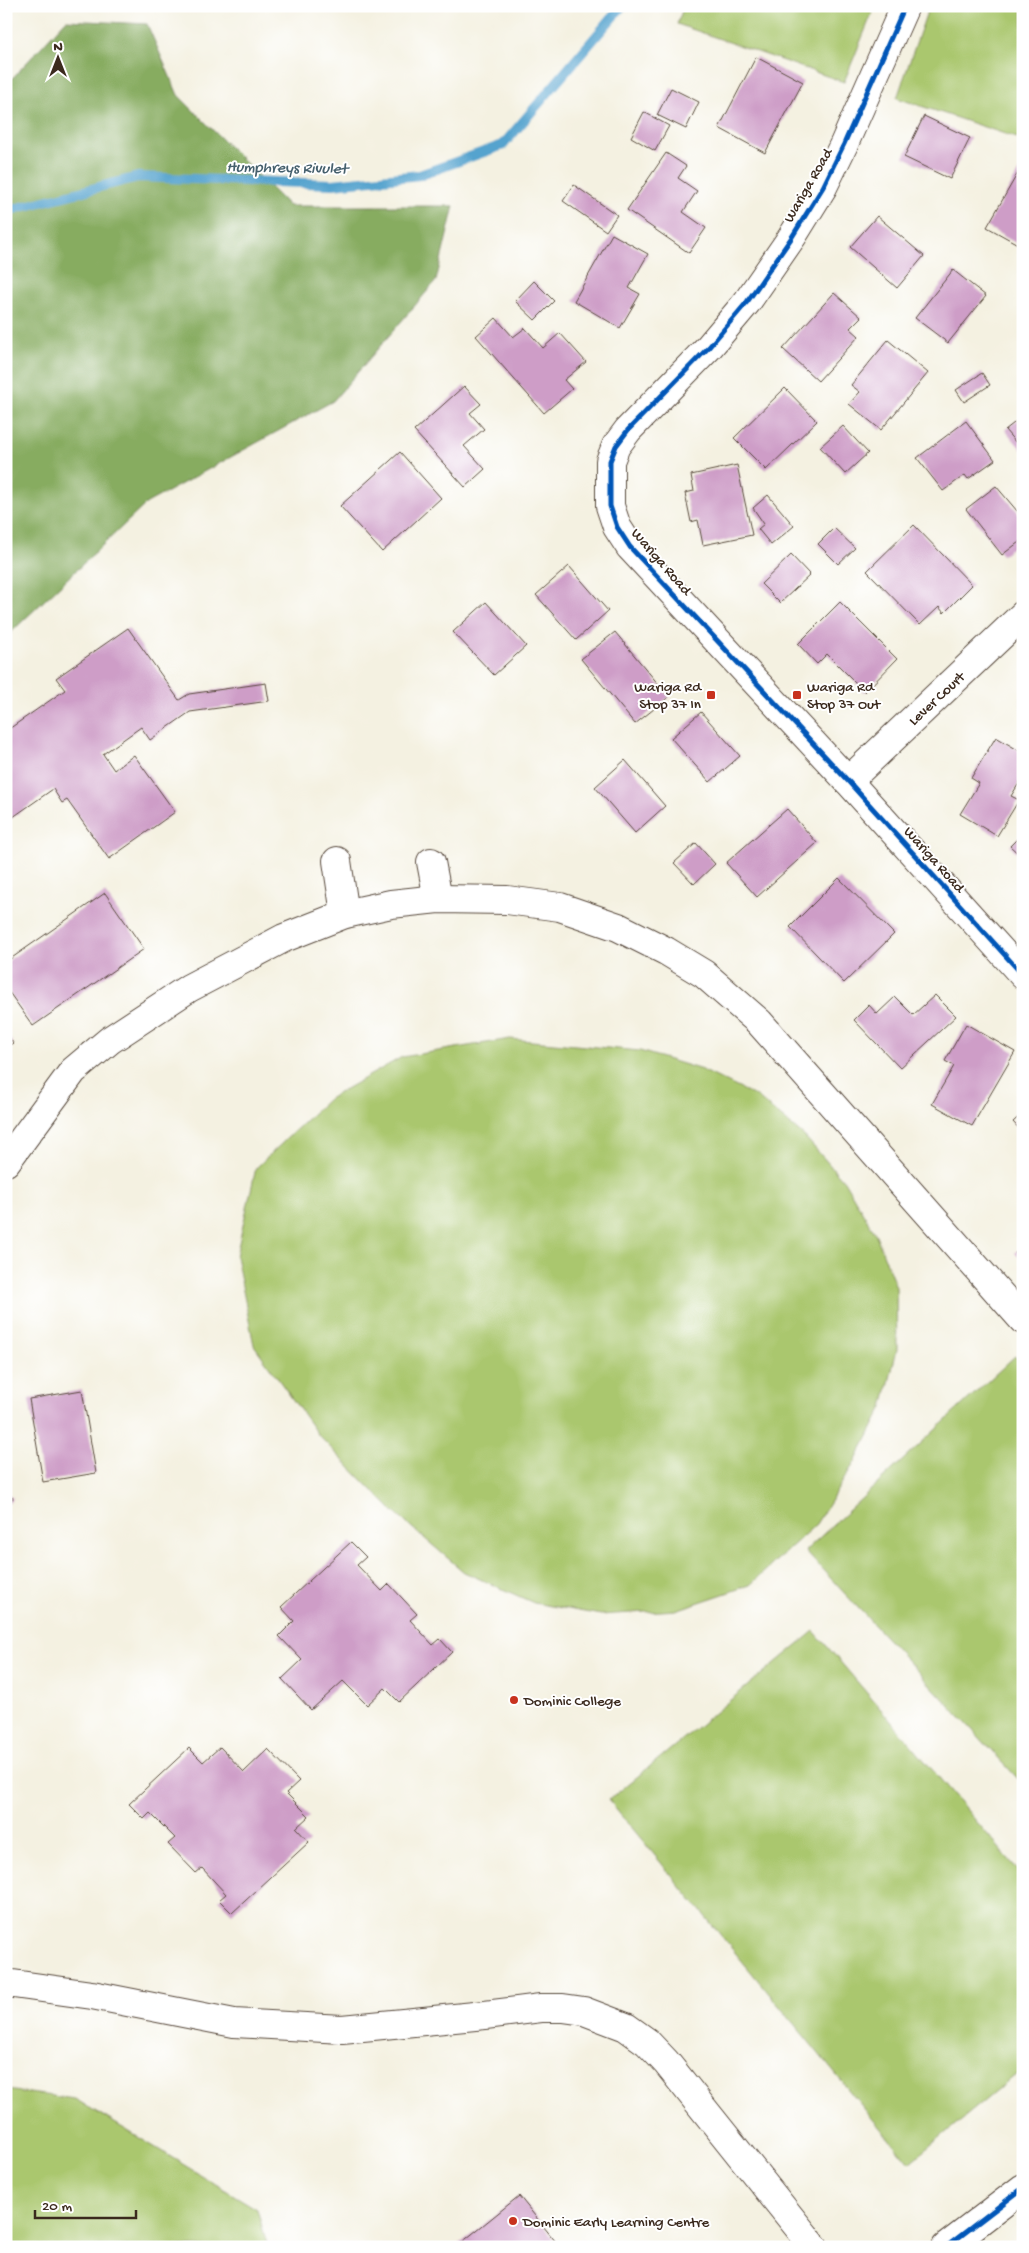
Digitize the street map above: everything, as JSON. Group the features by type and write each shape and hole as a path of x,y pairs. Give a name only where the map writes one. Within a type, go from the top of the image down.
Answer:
{"street":[{"name":"Wariga Road","path":"905,6 844,144 823,187 802,220 747,302 709,347 628,430 616,446 610,461 608,483 610,506 617,527 630,547 848,782 1023,975"},
{"name":"Lever Court","path":"848,782 1023,615"},
{"path":"337,861 345,914"},
{"path":"431,862 438,899"},
{"path":"6,1162 73,1071 110,1040 189,988 284,938 345,914 392,904 438,899 507,900 560,907 618,927 666,951 704,974 758,1022 1023,1320"},
{"path":"6,1983 92,1995 234,2023 342,2029 541,2008 563,2008 598,2015 626,2027 646,2042 666,2062 814,2247"},
{"path":"946,2247 1023,2188"}],"green space":[{"path":"684,6 875,6 844,82 677,24"},
{"path":"929,6 1023,6 1023,140 897,98"},
{"path":"66,20 147,24 178,95 289,206 454,206 436,281 333,401 147,503 6,637 6,85"},
{"path":"510,1039 640,1051 702,1070 757,1097 805,1137 844,1181 876,1235 896,1287 897,1349 883,1407 856,1460 816,1524 750,1585 676,1610 601,1615 534,1603 464,1572 396,1514 318,1435 254,1345 236,1256 256,1168 328,1099 402,1057"},
{"path":"1015,1356 1023,1364 1023,1784 805,1551"},
{"path":"814,1631 1023,1876 1023,2069 909,2163 609,1800"},
{"path":"6,2090 75,2099 257,2209 268,2247 6,2247"}],"building":[{"path":"756,57 803,82 765,153 719,128"},
{"path":"671,88 699,102 686,129 657,115"},
{"path":"644,112 669,126 655,151 631,137"},
{"path":"924,116 970,138 950,179 904,157"},
{"path":"666,153 686,166 678,178 697,191 683,212 706,228 689,253 627,210"},
{"path":"1023,164 1023,247 987,227"},
{"path":"574,185 617,215 606,231 563,201"},
{"path":"877,216 924,256 897,288 850,247"},
{"path":"612,234 648,254 629,288 640,294 620,328 574,301"},
{"path":"953,270 986,296 948,343 915,318"},
{"path":"534,281 554,301 535,320 515,301"},
{"path":"834,293 861,317 850,328 859,336 818,381 783,349"},
{"path":"496,318 513,337 525,328 543,348 560,333 586,362 564,380 572,389 544,413 476,336"},
{"path":"888,340 928,373 881,430 849,404 860,392 851,385"},
{"path":"982,373 990,385 964,402 956,390"},
{"path":"464,386 481,404 470,413 484,429 464,446 485,469 465,487 414,431"},
{"path":"785,388 817,421 766,470 734,438"},
{"path":"1023,416 1023,451 1005,430"},
{"path":"966,421 995,460 968,479 965,475 943,491 917,458"},
{"path":"843,426 868,453 845,474 820,447"},
{"path":"400,452 441,498 382,552 340,506"},
{"path":"737,465 752,535 703,545 698,520 691,522 685,493 694,491 691,475"},
{"path":"996,486 1023,518 1023,539 1002,555 966,509"},
{"path":"768,495 794,526 771,545 758,529 764,524 753,508"},
{"path":"914,525 972,585 944,613 939,607 920,625 867,571"},
{"path":"834,528 855,548 838,564 818,544"},
{"path":"791,555 810,575 780,603 761,584"},
{"path":"569,566 608,611 576,640 536,595"},
{"path":"486,602 526,646 494,675 453,632"},
{"path":"840,602 897,659 865,692 827,654 817,664 798,644"},
{"path":"128,628 179,700 189,694 266,683 269,701 190,712 150,740 141,727 103,754 114,770 134,755 175,812 109,859 67,800 62,803 53,789 6,822 6,731 65,690 56,678"},
{"path":"615,632 669,697 635,724 581,659"},
{"path":"701,712 740,756 710,782 671,738"},
{"path":"996,737 1023,753 1023,777 1011,796 1019,800 997,836 960,814 979,783 971,778"},
{"path":"625,760 665,806 635,833 595,787"},
{"path":"787,809 817,843 757,897 726,863"},
{"path":"1023,833 1023,858 1010,846"},
{"path":"696,843 715,864 694,884 674,863"},
{"path":"839,878 894,934 844,983 790,927"},
{"path":"105,893 144,949 33,1026 6,988 6,962"},
{"path":"935,995 956,1016 900,1068 854,1020 869,1005 877,1014 895,997 913,1015"},
{"path":"966,1024 1015,1052 972,1126 932,1104 954,1066 945,1061"},
{"path":"6,1033 13,1043 6,1048"},
{"path":"1023,1113 1023,1133 1013,1122"},
{"path":"1023,1247 1023,1261 1015,1253"},
{"path":"82,1390 96,1473 43,1482 29,1399"},
{"path":"6,1492 13,1498 6,1506"},
{"path":"351,1542 366,1557 357,1565 382,1591 389,1584 417,1614 410,1620 433,1645 440,1639 452,1652 399,1702 385,1688 367,1705 343,1681 311,1710 282,1679 302,1660 279,1636 294,1621 281,1607"},
{"path":"220,1747 244,1772 268,1749 299,1781 286,1793 309,1816 296,1828 309,1842 232,1913 219,1900 226,1894 202,1868 196,1873 168,1844 175,1838 150,1813 144,1819 129,1804 189,1748 203,1762"},
{"name":"Dominic Early Learning Centre","path":"519,2196 560,2247 456,2247"}],"waterway":[{"name":"Humphreys Rivulet","path":"6,211 138,177 333,184 420,175 503,145 622,6"}],"cycle path":[{"path":"905,6 823,187 792,237 747,302 709,347 628,430 616,446 610,461 610,506 617,527 630,547 848,781 1023,975"},
{"path":"946,2247 1023,2188"}],"place":[{"name":"Wariga Rd Stop 37 In","path":"711,695"},
{"name":"Wariga Rd Stop 37 Out","path":"797,695"},
{"name":"Dominic College","path":"514,1700"},
{"name":"Dominic Early Learning Centre","path":"513,2221"}]}
